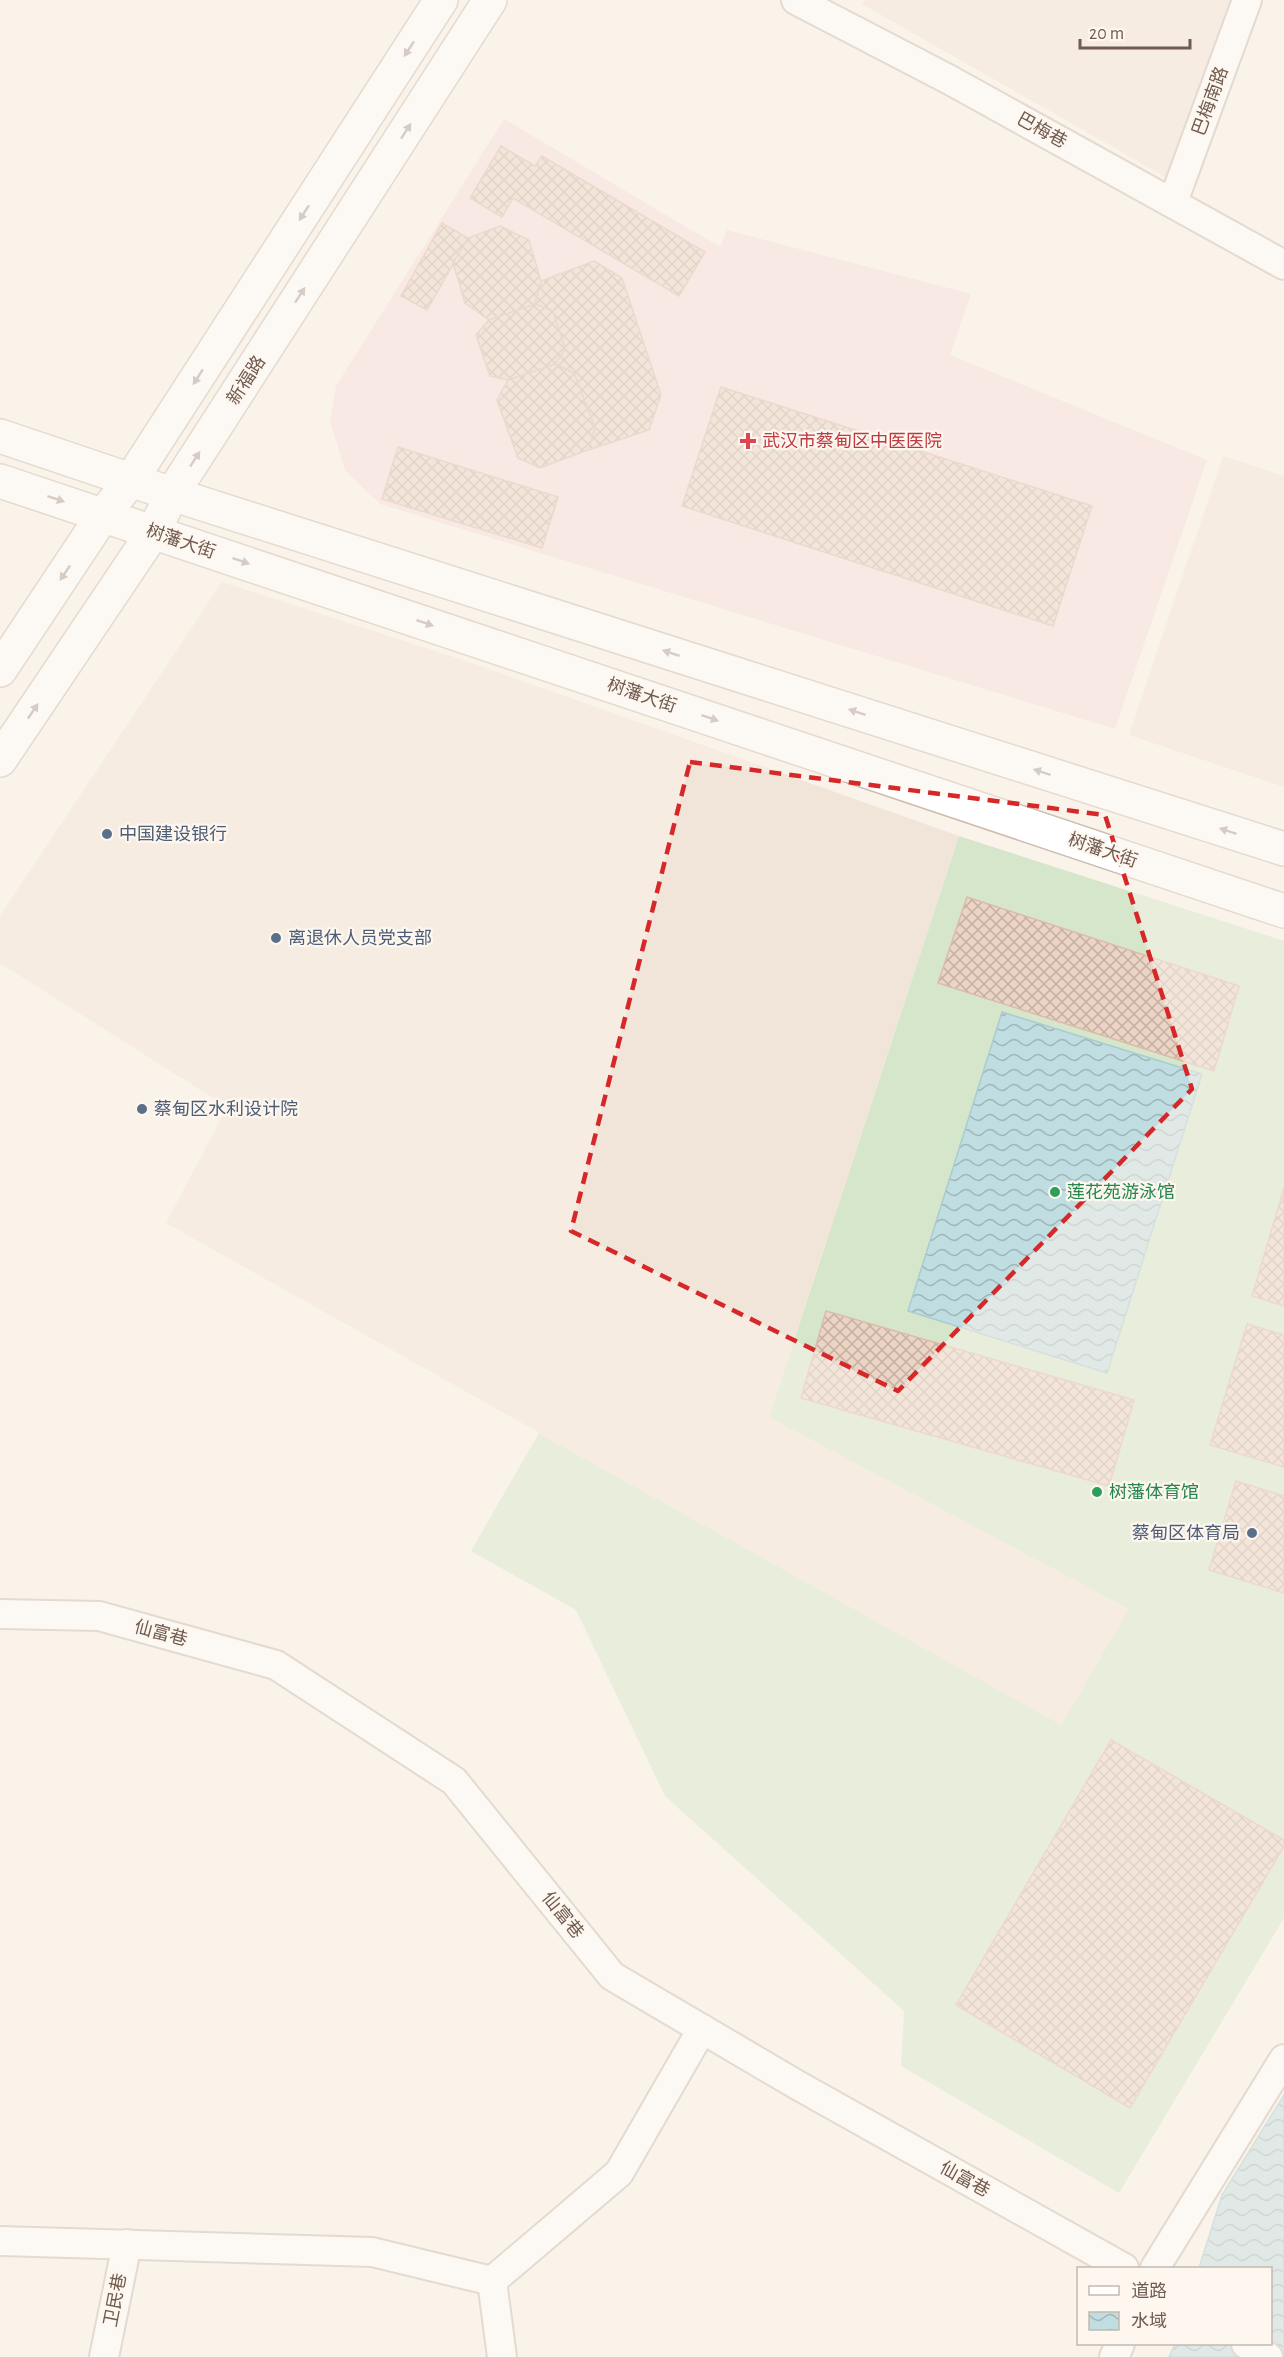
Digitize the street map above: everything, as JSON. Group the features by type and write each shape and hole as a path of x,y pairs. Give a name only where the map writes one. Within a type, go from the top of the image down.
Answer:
{"street":[{"path":"0,670 104,515 132,480 441,0"},
{"name":"新福路","path":"0,760 154,531 172,494 490,0"},
{"name":"巴梅巷","path":"796,0 948,79 1284,265"},
{"name":"巴梅南路","path":"1173,202 1247,0"},
{"path":"0,436 172,494 1284,849"},
{"name":"树藩大街","path":"0,481 1284,911"},
{"name":"仙富巷","path":"0,1614 99,1616 276,1665 454,1781 612,1976 1122,2267"},
{"path":"492,2281 619,2173 702,2029"},
{"path":"1156,2267 1284,2059"},
{"path":"0,2241 372,2252 492,2281"},
{"name":"卫民巷","path":"104,2357 127,2244"},
{"path":"492,2281 502,2357"},
{"path":"1249,2345 1268,2357"}],"highlighted area":[{"path":"690,762 1105,815 1192,1089 898,1391 571,1231"}],"shaded area":[{"path":"864,0 1230,0 1167,178 862,4"},
{"name":"武汉市蔡甸区中医医院","path":"504,119 720,247 727,230 971,294 950,355 1207,460 1115,729 380,504 345,470 330,421 336,386"},
{"path":"1223,456 1284,476 1284,787 1129,735"},
{"path":"222,582 469,662 959,836 769,1416 1129,1609 1061,1726 166,1223 227,1107 0,963 0,916"}],"green space":[{"name":"树藩体育馆","path":"959,836 1284,941 1284,1918 1119,2193 901,2066 904,2011 665,1796 576,1610 471,1551 539,1433 1061,1725 1129,1609 769,1417"}],"water":[{"name":"莲花苑游泳馆","path":"1002,1012 1202,1074 1107,1373 908,1311"},
{"path":"1284,2095 1284,2357 1169,2357 1175,2345 1272,2345 1272,2267 1199,2267 1222,2195"}],"building":[{"path":"501,146 535,166 542,156 705,252 679,296 513,198 502,217 470,198"},
{"path":"442,223 468,238 427,310 401,296"},
{"path":"500,226 529,240 541,281 535,304 489,320 465,303 453,263 468,238"},
{"path":"594,261 622,278 661,395 649,430 588,450 595,428 574,373 555,364 565,349 553,311 535,304 541,281"},
{"path":"535,304 553,311 565,349 555,364 508,380 490,376 476,335 489,320"},
{"path":"555,364 574,373 595,428 588,450 540,468 518,458 497,400 508,380"},
{"path":"721,387 1092,506 1053,626 682,506"},
{"path":"398,447 558,497 542,548 382,499"},
{"path":"967,897 1239,986 1214,1071 938,983"},
{"path":"1284,1188 1284,1306 1252,1296"},
{"path":"826,1311 1134,1400 1109,1486 801,1398"},
{"path":"1247,1324 1284,1335 1284,1467 1210,1445"},
{"name":"蔡甸区体育局","path":"1236,1481 1284,1496 1284,1593 1209,1570"},
{"path":"1111,1740 1284,1840 1284,1846 1130,2108 956,2005"}],"place":[{"name":"武汉市蔡甸区中医医院","path":"748,441"},
{"name":"中国建设银行","path":"107,834"},
{"name":"离退休人员党支部","path":"276,938"},
{"name":"蔡甸区水利设计院","path":"142,1109"},
{"name":"莲花苑游泳馆","path":"1055,1192"},
{"name":"树藩体育馆","path":"1097,1492"},
{"name":"蔡甸区体育局","path":"1252,1533"}]}
